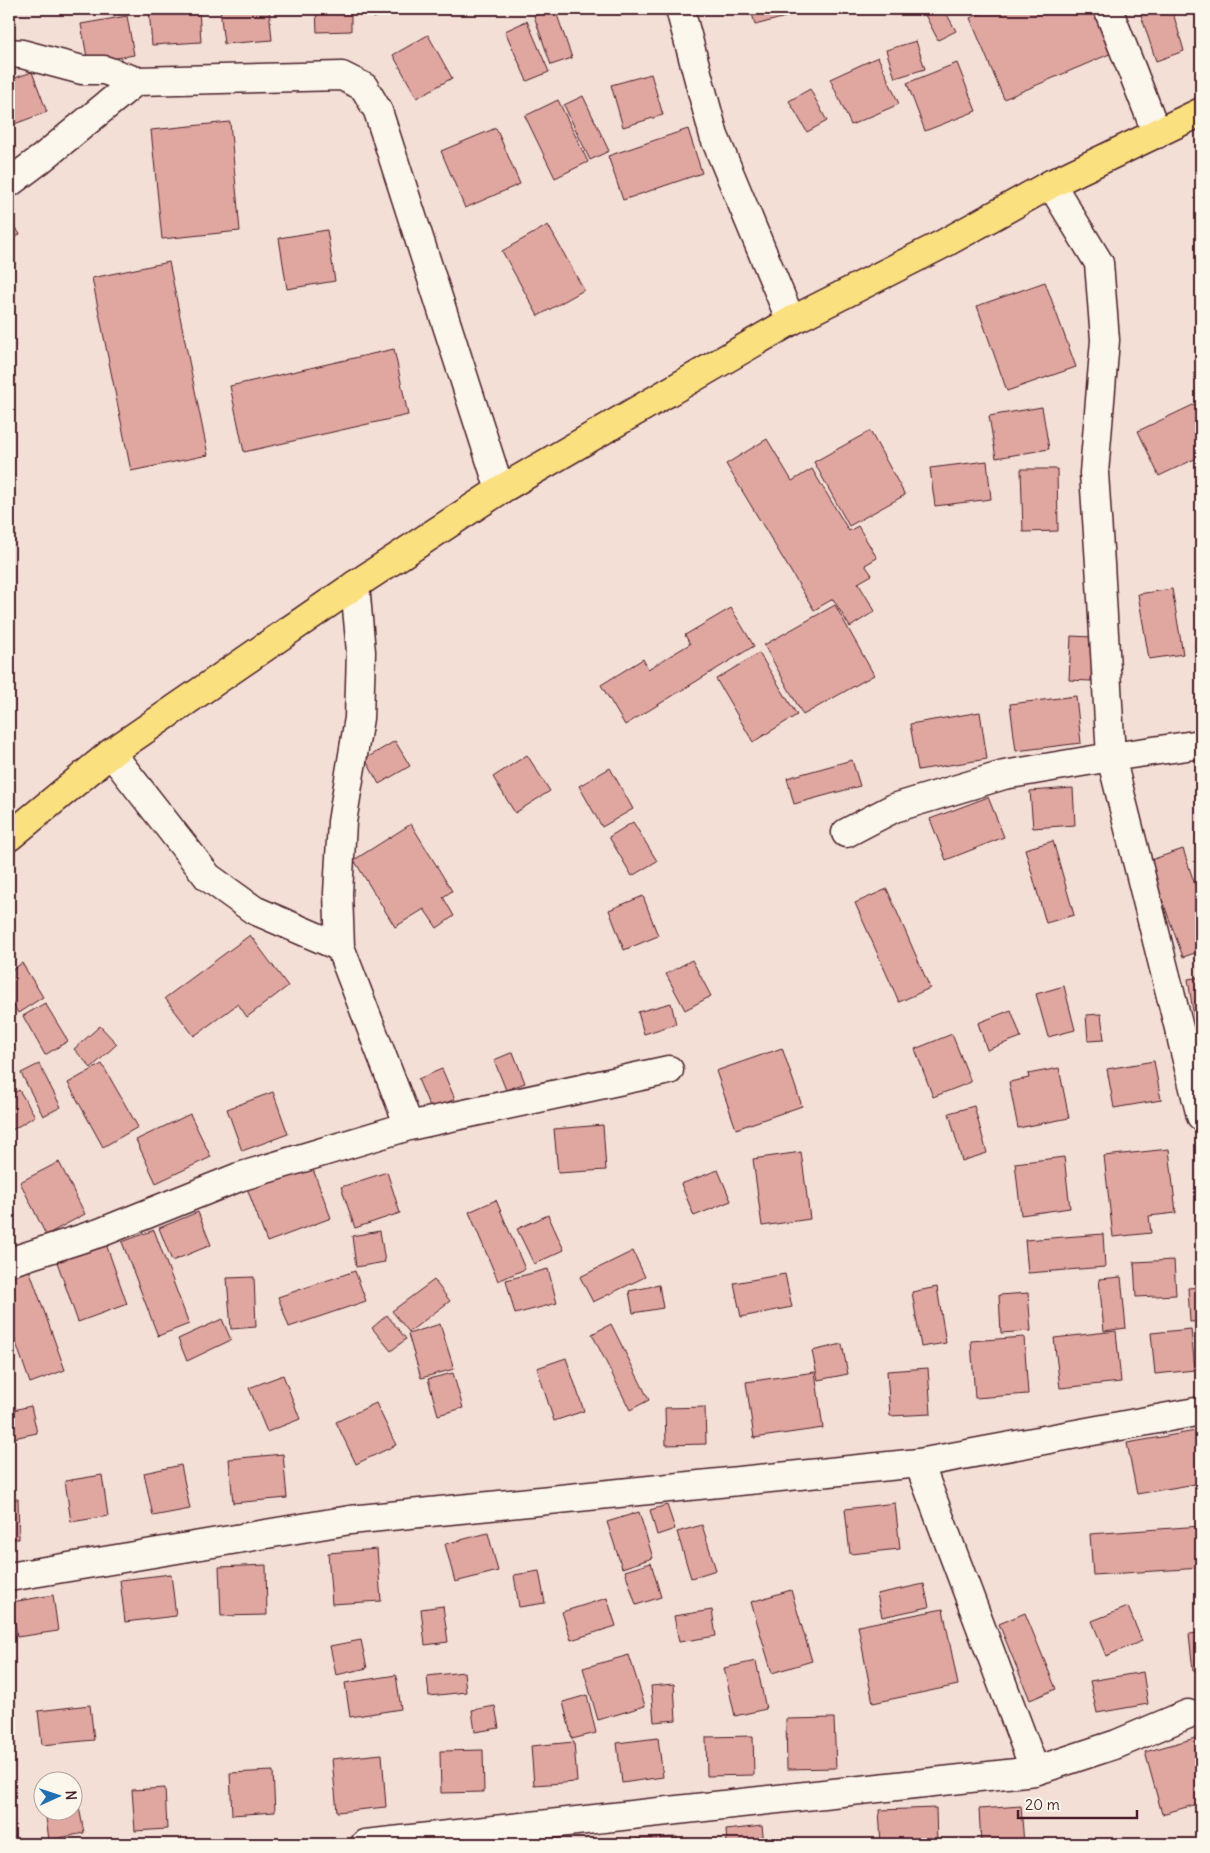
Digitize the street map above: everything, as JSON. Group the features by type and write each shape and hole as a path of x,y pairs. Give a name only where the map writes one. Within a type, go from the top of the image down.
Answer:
{"main road":[{"path":"9,837 111,753 355,585 500,490 791,321 943,244 1051,184 1201,112"}],"street":[{"path":"680,9 714,136 791,321"},
{"path":"1108,9 1157,134"},
{"path":"9,53 22,54 82,70 104,70 136,81 342,76 364,87 378,111 500,490"},
{"path":"9,183 136,81"},
{"path":"1051,184 1098,263 1105,340 1094,473 1111,757 1201,1114"},
{"path":"355,585 361,652 359,718 342,822 338,893 340,947 408,1126"},
{"path":"846,833 894,808 1004,774 1201,744"},
{"path":"111,753 208,877 254,910 340,947"},
{"path":"9,1262 102,1232 239,1177 408,1126 670,1070"},
{"path":"9,1577 350,1520 920,1463 1201,1411"},
{"path":"920,1463 1035,1771"},
{"path":"365,1844 1035,1771 1117,1744 1188,1714"}],"building":[{"path":"149,9 199,9 201,42 152,45"},
{"path":"220,9 269,9 272,40 224,44"},
{"path":"316,9 351,9 351,31 317,32"},
{"path":"370,9 391,9 374,18"},
{"path":"555,9 572,58 551,65 534,16"},
{"path":"751,9 791,9 793,15 755,25"},
{"path":"922,9 944,9 956,31 938,40"},
{"path":"992,9 1093,9 1112,53 1004,99 970,18"},
{"path":"1139,9 1172,9 1184,51 1156,61"},
{"path":"127,16 134,55 88,63 81,24"},
{"path":"527,21 549,72 527,81 505,31"},
{"path":"428,35 452,78 417,98 393,55"},
{"path":"916,41 925,69 895,78 886,50"},
{"path":"878,57 899,104 851,125 830,79"},
{"path":"957,63 976,111 925,131 907,83"},
{"path":"32,72 47,112 9,126 9,80"},
{"path":"651,74 663,115 623,127 611,85"},
{"path":"810,89 827,121 807,132 789,101"},
{"path":"583,96 609,151 590,160 564,105"},
{"path":"558,100 588,162 555,178 525,116"},
{"path":"230,122 240,231 162,239 151,130"},
{"path":"496,128 520,184 465,208 441,151"},
{"path":"688,129 702,173 623,200 608,156"},
{"path":"9,220 20,234 9,243"},
{"path":"548,225 584,290 538,316 502,251"},
{"path":"327,230 335,281 287,289 279,238"},
{"path":"169,262 208,455 131,471 92,278"},
{"path":"1045,282 1076,367 1007,391 977,306"},
{"path":"394,349 408,415 244,452 230,386"},
{"path":"1195,404 1201,417 1201,456 1159,476 1138,431"},
{"path":"1042,407 1049,449 996,458 989,416"},
{"path":"870,431 905,495 849,526 814,462"},
{"path":"767,439 792,481 812,469 849,531 858,526 877,558 865,565 872,575 858,583 875,611 850,627 833,599 814,610 726,464"},
{"path":"987,461 991,499 935,506 930,468"},
{"path":"1021,469 1057,469 1058,531 1023,532"},
{"path":"1172,589 1183,654 1149,659 1138,594"},
{"path":"835,605 874,675 803,715 764,645"},
{"path":"731,608 754,646 625,725 601,685 643,659 648,669 690,644 685,635"},
{"path":"1071,636 1093,637 1091,681 1069,680"},
{"path":"1201,643 1201,673 1199,674 1195,644"},
{"path":"759,653 797,715 753,742 716,679"},
{"path":"1076,696 1081,743 1016,751 1010,704"},
{"path":"980,712 987,759 918,770 910,724"},
{"path":"395,741 410,766 379,784 365,759"},
{"path":"527,755 550,791 515,813 493,777"},
{"path":"852,760 860,786 794,804 787,778"},
{"path":"610,768 633,809 602,827 579,786"},
{"path":"1073,788 1075,825 1033,828 1030,791"},
{"path":"988,797 1004,837 946,860 930,819"},
{"path":"633,822 657,861 632,876 609,837"},
{"path":"411,824 452,891 443,897 454,916 437,928 424,909 395,927 354,860"},
{"path":"1053,841 1074,915 1046,923 1025,849"},
{"path":"1183,849 1201,903 1201,951 1183,957 1148,861"},
{"path":"887,889 930,988 899,1002 855,903"},
{"path":"643,896 658,936 624,950 609,910"},
{"path":"250,935 288,986 247,1017 238,1004 194,1036 165,998"},
{"path":"692,960 711,996 685,1010 666,974"},
{"path":"22,963 43,997 18,1013 9,997 9,972"},
{"path":"1201,977 1201,1017 1194,1018 1188,979"},
{"path":"1064,986 1075,1030 1048,1037 1036,994"},
{"path":"45,1003 68,1041 45,1055 23,1016"},
{"path":"671,1003 676,1024 644,1034 638,1012"},
{"path":"1011,1010 1021,1037 987,1050 978,1023"},
{"path":"1101,1014 1104,1040 1088,1041 1086,1015"},
{"path":"1201,1023 1201,1066 1200,1066 1193,1024"},
{"path":"100,1026 117,1044 91,1068 74,1049"},
{"path":"952,1034 971,1082 933,1097 915,1049"},
{"path":"782,1048 802,1106 736,1129 716,1071"},
{"path":"513,1052 525,1083 506,1090 494,1060"},
{"path":"1154,1061 1161,1100 1114,1108 1107,1069"},
{"path":"39,1064 61,1107 43,1116 21,1073"},
{"path":"102,1064 138,1127 103,1147 68,1083"},
{"path":"1059,1068 1069,1118 1018,1128 1009,1082 1029,1078 1028,1074"},
{"path":"442,1069 455,1099 431,1110 418,1079"},
{"path":"19,1090 35,1116 9,1132 9,1096"},
{"path":"273,1092 288,1134 242,1151 227,1109"},
{"path":"974,1106 987,1153 962,1161 949,1113"},
{"path":"190,1114 211,1157 156,1183 136,1140"},
{"path":"603,1125 606,1170 558,1173 554,1129"},
{"path":"1169,1149 1176,1213 1149,1216 1151,1233 1113,1237 1104,1156"},
{"path":"801,1152 810,1219 762,1226 753,1159"},
{"path":"1064,1157 1070,1208 1021,1215 1015,1163"},
{"path":"59,1162 85,1214 46,1235 20,1182"},
{"path":"311,1164 331,1218 267,1242 247,1188"},
{"path":"718,1170 731,1201 694,1216 681,1184"},
{"path":"387,1172 400,1213 355,1228 341,1187"},
{"path":"496,1200 525,1269 498,1281 469,1212"},
{"path":"198,1212 211,1245 172,1261 159,1228"},
{"path":"548,1215 564,1250 534,1264 517,1229"},
{"path":"154,1230 189,1324 158,1336 122,1242"},
{"path":"380,1231 385,1262 356,1267 352,1236"},
{"path":"1103,1234 1105,1267 1028,1273 1025,1240"},
{"path":"106,1244 127,1304 78,1322 57,1262"},
{"path":"633,1251 645,1277 593,1302 580,1277"},
{"path":"1174,1260 1176,1295 1136,1297 1134,1262"},
{"path":"29,1269 65,1370 30,1383 9,1323 9,1277"},
{"path":"548,1269 557,1303 515,1314 506,1280"},
{"path":"355,1271 366,1301 289,1327 278,1297"},
{"path":"785,1274 792,1307 741,1317 734,1283"},
{"path":"254,1277 256,1327 231,1329 227,1278"},
{"path":"1121,1277 1126,1328 1104,1331 1099,1279"},
{"path":"434,1280 450,1301 409,1332 392,1311"},
{"path":"659,1285 663,1308 633,1313 629,1291"},
{"path":"937,1287 946,1343 921,1347 912,1292"},
{"path":"1201,1287 1201,1321 1190,1322 1188,1288"},
{"path":"1028,1293 1031,1331 1001,1333 999,1295"},
{"path":"387,1315 406,1339 391,1351 372,1328"},
{"path":"222,1319 231,1340 187,1361 178,1339"},
{"path":"440,1324 454,1369 421,1378 408,1334"},
{"path":"611,1324 649,1400 630,1410 592,1334"},
{"path":"1191,1329 1195,1370 1155,1374 1151,1333"},
{"path":"1116,1331 1121,1382 1060,1388 1054,1338"},
{"path":"1024,1337 1028,1394 975,1398 971,1341"},
{"path":"842,1344 848,1374 818,1380 812,1351"},
{"path":"566,1358 584,1411 554,1421 537,1368"},
{"path":"928,1368 931,1414 890,1416 887,1371"},
{"path":"815,1372 823,1428 754,1438 746,1382"},
{"path":"453,1373 463,1408 438,1415 428,1379"},
{"path":"283,1375 300,1419 267,1432 249,1388"},
{"path":"376,1403 396,1445 356,1464 336,1422"},
{"path":"31,1406 37,1433 9,1439 9,1411"},
{"path":"705,1407 706,1444 666,1445 665,1408"},
{"path":"1196,1431 1201,1459 1201,1483 1137,1494 1127,1443"},
{"path":"283,1454 287,1498 233,1503 229,1459"},
{"path":"181,1465 190,1509 153,1516 144,1473"},
{"path":"102,1475 108,1516 71,1522 65,1481"},
{"path":"9,1499 18,1499 19,1539 9,1539"},
{"path":"895,1503 900,1549 850,1554 845,1509"},
{"path":"667,1505 675,1529 657,1535 650,1510"},
{"path":"639,1512 653,1558 622,1568 607,1522"},
{"path":"702,1525 716,1570 691,1578 677,1532"},
{"path":"1201,1526 1201,1568 1093,1575 1090,1534"},
{"path":"488,1533 498,1571 455,1582 445,1544"},
{"path":"377,1549 381,1601 332,1604 328,1553"},
{"path":"651,1563 661,1597 636,1605 625,1571"},
{"path":"266,1565 267,1615 221,1616 219,1567"},
{"path":"539,1571 545,1603 519,1607 514,1575"},
{"path":"171,1574 176,1616 125,1622 120,1580"},
{"path":"924,1584 929,1607 882,1617 877,1594"},
{"path":"791,1590 812,1661 772,1673 751,1602"},
{"path":"53,1595 58,1631 17,1637 12,1602"},
{"path":"607,1598 616,1626 571,1640 562,1612"},
{"path":"443,1606 448,1642 425,1645 421,1609"},
{"path":"1128,1607 1142,1641 1106,1656 1092,1621"},
{"path":"943,1609 958,1685 873,1703 858,1626"},
{"path":"712,1610 716,1636 679,1642 674,1616"},
{"path":"1025,1613 1056,1689 1030,1700 999,1624"},
{"path":"1201,1633 1201,1670 1193,1671 1189,1634"},
{"path":"361,1640 367,1668 336,1675 330,1646"},
{"path":"629,1655 645,1706 598,1720 583,1668"},
{"path":"756,1661 766,1709 735,1716 724,1668"},
{"path":"464,1672 466,1692 429,1696 427,1676"},
{"path":"1143,1672 1148,1704 1097,1713 1090,1681"},
{"path":"396,1675 401,1709 350,1717 345,1683"},
{"path":"674,1684 676,1720 654,1722 651,1686"},
{"path":"587,1695 596,1733 572,1739 563,1702"},
{"path":"90,1705 94,1740 42,1745 38,1711"},
{"path":"495,1706 499,1728 475,1732 472,1710"},
{"path":"834,1718 836,1768 787,1769 786,1719"},
{"path":"753,1736 754,1775 707,1776 706,1737"},
{"path":"1199,1737 1201,1745 1201,1803 1162,1814 1145,1752"},
{"path":"658,1738 663,1777 622,1783 617,1743"},
{"path":"574,1742 577,1782 534,1785 531,1746"},
{"path":"483,1750 484,1792 441,1793 440,1751"},
{"path":"382,1754 386,1807 337,1812 332,1759"},
{"path":"273,1771 275,1812 232,1815 230,1773"},
{"path":"165,1788 167,1829 135,1831 132,1790"},
{"path":"1021,1806 1024,1844 981,1844 979,1809"},
{"path":"936,1808 937,1844 881,1844 879,1810"},
{"path":"46,1820 82,1820 84,1833 49,1840"},
{"path":"762,1826 764,1844 727,1844 726,1830"},
{"path":"677,1837 678,1844 636,1844 636,1839"}]}
